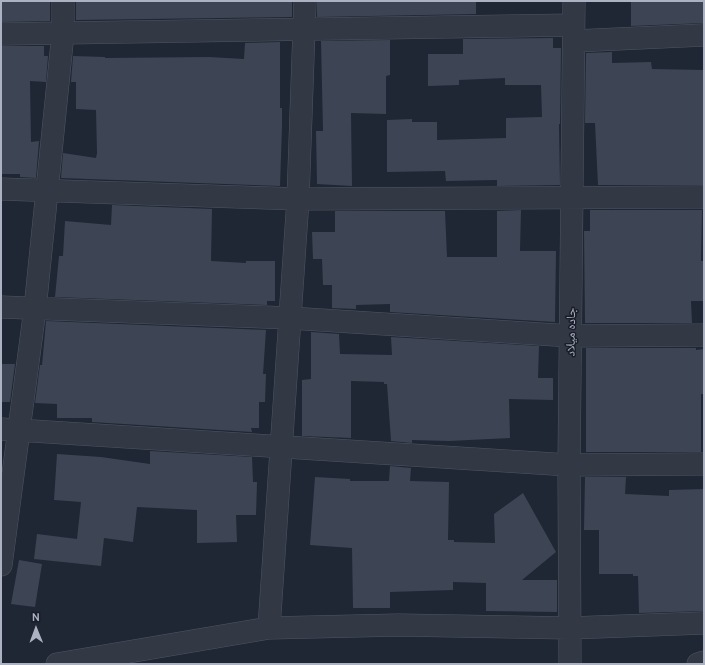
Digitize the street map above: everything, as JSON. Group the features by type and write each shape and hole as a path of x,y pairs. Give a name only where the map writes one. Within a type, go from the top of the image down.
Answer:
{"street":[{"path":"1,565 10,429 36,309 63,33 63,1"},
{"path":"269,628 298,199 305,1"},
{"name":"جاده میلاد","path":"570,664 569,465 574,1"},
{"path":"1,34 304,29 704,34"},
{"path":"1,189 298,199 704,197"},
{"path":"1,307 290,318 571,336 704,335"},
{"path":"10,429 281,448 569,465 704,464"},
{"path":"57,664 269,628 398,624 570,628 704,623"},
{"path":"698,664 704,662"}],"building":[{"path":"1,1 50,1 50,21 1,22"},
{"path":"76,1 292,1 292,17 76,20"},
{"path":"317,1 476,1 476,14 317,17"},
{"path":"631,1 704,1 704,23 631,26"},
{"path":"553,38 553,48 561,48 559,124 560,185 497,186 497,180 446,181 445,171 387,172 387,120 412,119 412,122 437,122 437,140 506,138 506,118 542,117 541,85 505,85 505,78 459,80 459,85 428,86 428,54 463,54 463,39"},
{"path":"390,40 390,75 386,76 386,114 351,113 352,186 317,184 316,131 323,131 321,41"},
{"path":"280,42 280,108 282,108 282,126 280,186 61,178 63,153 96,158 97,153 96,110 76,109 76,82 71,82 73,56 105,58 209,57 244,59 245,43"},
{"path":"1,46 44,46 44,56 48,56 46,82 30,81 31,142 39,141 36,178 20,177 20,174 1,174"},
{"path":"612,52 612,63 651,62 652,69 704,70 704,185 598,185 595,123 585,123 586,53"},
{"path":"112,205 212,209 211,261 246,263 246,261 275,261 275,301 267,301 267,305 55,297 59,256 63,256 65,221 111,225"},
{"path":"521,210 520,251 556,251 555,322 390,312 390,304 356,305 356,309 332,308 332,285 323,285 322,259 313,259 312,232 335,232 335,211 445,211 447,257 497,257 497,211"},
{"path":"590,210 702,210 701,261 704,261 704,301 691,301 692,323 585,323 584,231 590,231"},
{"path":"46,321 266,330 263,374 266,374 265,402 259,402 259,428 251,428 252,432 92,422 92,418 57,418 57,404 35,403 40,365 42,365"},
{"path":"311,332 339,334 340,354 392,355 391,337 539,346 538,378 553,378 553,400 509,399 510,438 449,441 412,440 412,443 391,441 387,384 384,384 384,382 351,381 351,438 302,436 302,380 311,379"},
{"path":"586,348 704,349 704,394 701,394 701,452 586,452"},
{"path":"1,364 15,364 10,402 1,402"},
{"path":"150,451 252,457 253,482 257,482 256,515 236,515 237,542 197,543 197,510 137,507 133,542 104,538 101,566 34,559 37,534 77,539 81,502 54,500 57,454 101,457 150,464"},
{"path":"390,466 411,468 410,481 449,482 448,540 454,540 454,542 495,543 494,514 523,493 556,552 522,580 557,580 557,612 486,611 486,583 453,582 453,590 390,592 390,608 353,608 352,548 310,545 315,477 350,479 350,481 389,481"},
{"path":"585,477 626,477 625,494 669,496 669,490 704,489 704,611 639,613 638,576 633,576 633,574 599,574 599,530 584,530"},
{"path":"19,560 42,564 35,607 11,604"}]}
